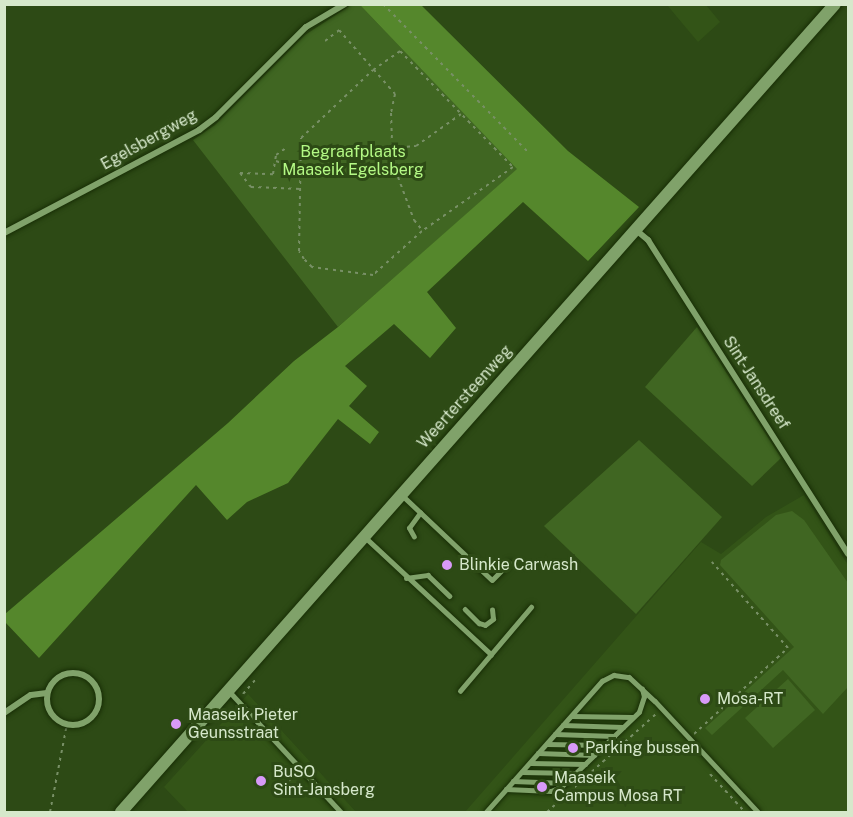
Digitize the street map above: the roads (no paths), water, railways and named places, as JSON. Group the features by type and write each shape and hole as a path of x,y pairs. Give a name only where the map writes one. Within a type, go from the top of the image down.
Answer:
{"main road":[{"name":"Weertersteenweg","path":"121,813 835,4"}],"street":[{"name":"Egelsbergweg","path":"4,233 199,130 216,117 306,27 345,4"},
{"name":"Sint-Jansdreef","path":"636,230 648,240 849,554"},
{"path":"63,675 80,675 93,684 98,699 93,714 80,724 67,724 52,715 48,708 47,693 63,675"},
{"path":"4,713 31,695 47,693"}],"lane":[{"path":"401,494 492,580 509,562"},
{"path":"414,537 409,528 420,513"},
{"path":"364,537 491,654"},
{"path":"406,578 428,575 450,596"},
{"path":"460,691 531,607"},
{"path":"465,609 483,625 493,619 492,610"},
{"path":"486,813 608,677 622,675 642,689 758,813"},
{"path":"506,789 551,791 566,783 643,705 642,689"},
{"path":"229,691 340,813"},
{"path":"572,716 633,717"},
{"path":"564,725 623,727"},
{"path":"555,734 614,736"},
{"path":"547,744 604,746"},
{"path":"538,753 594,755"},
{"path":"530,763 585,764"},
{"path":"522,772 575,773"},
{"path":"513,781 566,783"}],"place":[{"name":"Blinkie Carwash","path":"447,565"},
{"name":"Mosa-RT","path":"705,699"},
{"name":"Maaseik Pieter Geunsstraat","path":"176,724"},
{"name":"Parking bussen","path":"573,748"},
{"name":"BuSO Sint-Jansberg","path":"261,781"},
{"name":"Maaseik Campus Mosa RT","path":"542,787"}],"park label":[{"name":"Begraafplaats Maaseik Egelsberg","path":"353,161"}]}
